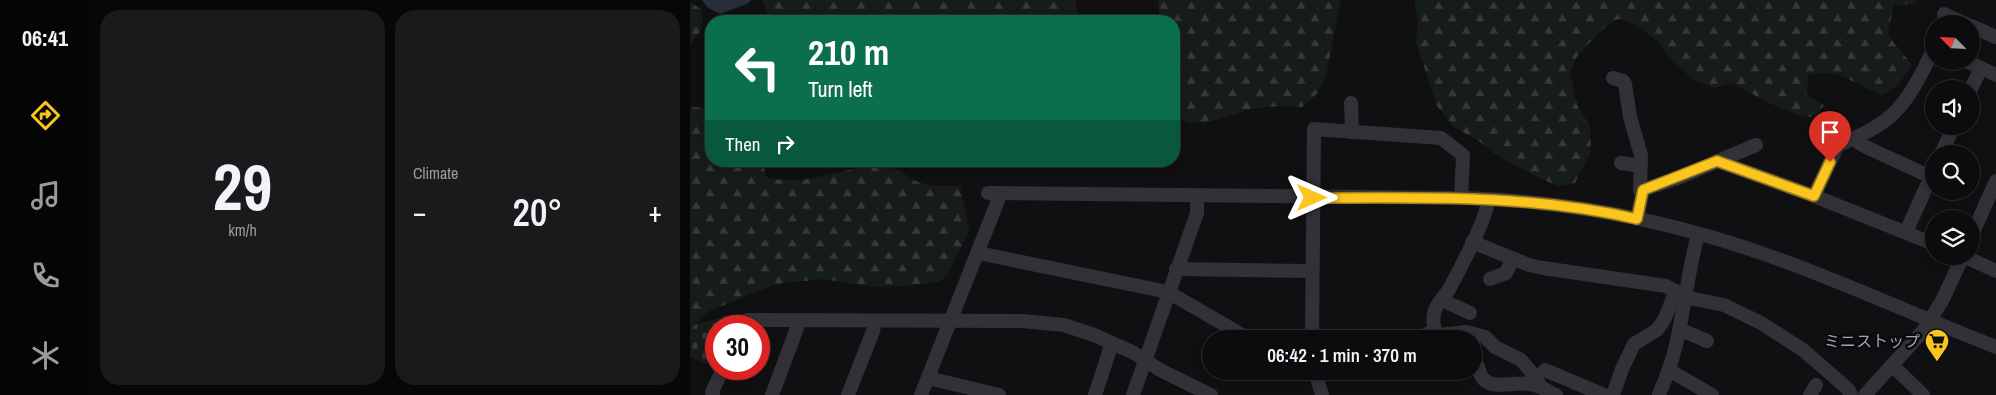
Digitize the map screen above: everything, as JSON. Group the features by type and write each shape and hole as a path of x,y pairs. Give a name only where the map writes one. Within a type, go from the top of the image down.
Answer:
{"street":[{"path":"1980,30 1996,37"},
{"path":"1814,196 1838,145 1857,138 1895,113 1916,83 1925,66"},
{"path":"1980,80 1991,70"},
{"path":"1613,78 1623,81 1625,84 1630,117 1641,155 1640,191 1643,190"},
{"path":"1350,103 1352,132"},
{"path":"1312,330 1314,129 1440,138 1463,155 1460,198"},
{"path":"1857,138 1859,143 1866,147 1925,170"},
{"path":"1643,190 1756,145"},
{"path":"1717,161 1814,196 1925,240"},
{"path":"1621,163 1641,166"},
{"path":"1980,217 1996,181"},
{"path":"1906,232 1925,189"},
{"path":"1637,219 1643,190"},
{"path":"921,395 978,253 994,193 1312,198 1460,198 1522,201 1585,209 1698,234 1788,263 1996,348"},
{"path":"1133,395 1196,212 1197,196"},
{"path":"1435,330 1433,320 1435,310 1472,242 1488,206 1488,199"},
{"path":"1545,370 1612,395 1634,344 1657,330 1680,294 1698,234"},
{"path":"1472,242 1513,259 1543,268 1666,286 1680,294 1724,305 1761,323 1803,350 1848,389 1851,395"},
{"path":"978,253 1168,292 1233,330"},
{"path":"1490,279 1506,273 1513,259"},
{"path":"1980,263 1996,270"},
{"path":"1865,395 1929,321 1942,301 1959,265"},
{"path":"1176,269 1312,271"},
{"path":"1659,395 1669,370 1680,329 1680,294"},
{"path":"1442,300 1470,313"},
{"path":"770,320 1022,320 1064,325 1134,353 1211,395"},
{"path":"772,395 800,320"},
{"path":"848,395 873,331 875,321"},
{"path":"1680,329 1707,341"},
{"path":"1482,335 1485,336 1495,347 1521,360 1537,379 1540,386"},
{"path":"1095,395 1112,343"},
{"path":"1892,365 1923,395"},
{"path":"1669,370 1712,395"},
{"path":"928,378 999,395"},
{"path":"1482,379 1499,390 1523,383 1540,386 1556,395"},
{"path":"713,395 712,392 718,380"},
{"path":"1315,380 1322,395"}],"green space":[{"path":"762,0 1076,0 1077,15 768,15"},
{"path":"1158,0 1341,0 1326,75 1317,94 1302,107 1256,108 1214,120 1193,123 1180,119 1180,15 1159,15"},
{"path":"1414,0 1918,0 1912,4 1894,5 1888,32 1890,38 1912,65 1898,85 1882,95 1839,75 1820,73 1808,75 1807,96 1824,105 1820,111 1810,117 1794,114 1731,83 1715,88 1695,81 1667,56 1659,42 1634,24 1619,19 1615,20 1598,33 1576,58 1570,73 1577,105 1590,126 1591,152 1575,183 1558,186 1501,158 1480,142 1454,127 1437,106 1416,42 1418,20"},
{"path":"690,2 702,10 703,21 700,32 690,44"},
{"path":"690,107 705,108 705,167 764,167 765,176 780,180 795,180 810,179 856,168 891,167 923,184 960,186 969,228 949,272 939,282 907,286 874,287 823,279 776,284 709,311 690,330"},
{"path":"705,322 705,364 690,356 690,330 695,325"}],"shaded area":[{"path":"702,0 751,0 747,4 720,14 707,7"}],"place":[{"name":"ミニストップ","path":"1937,362"}],"route":[{"path":"1312,198 1463,198 1522,201 1585,209 1637,219 1643,190 1678,178 1717,161 1814,196 1830,162"}]}
